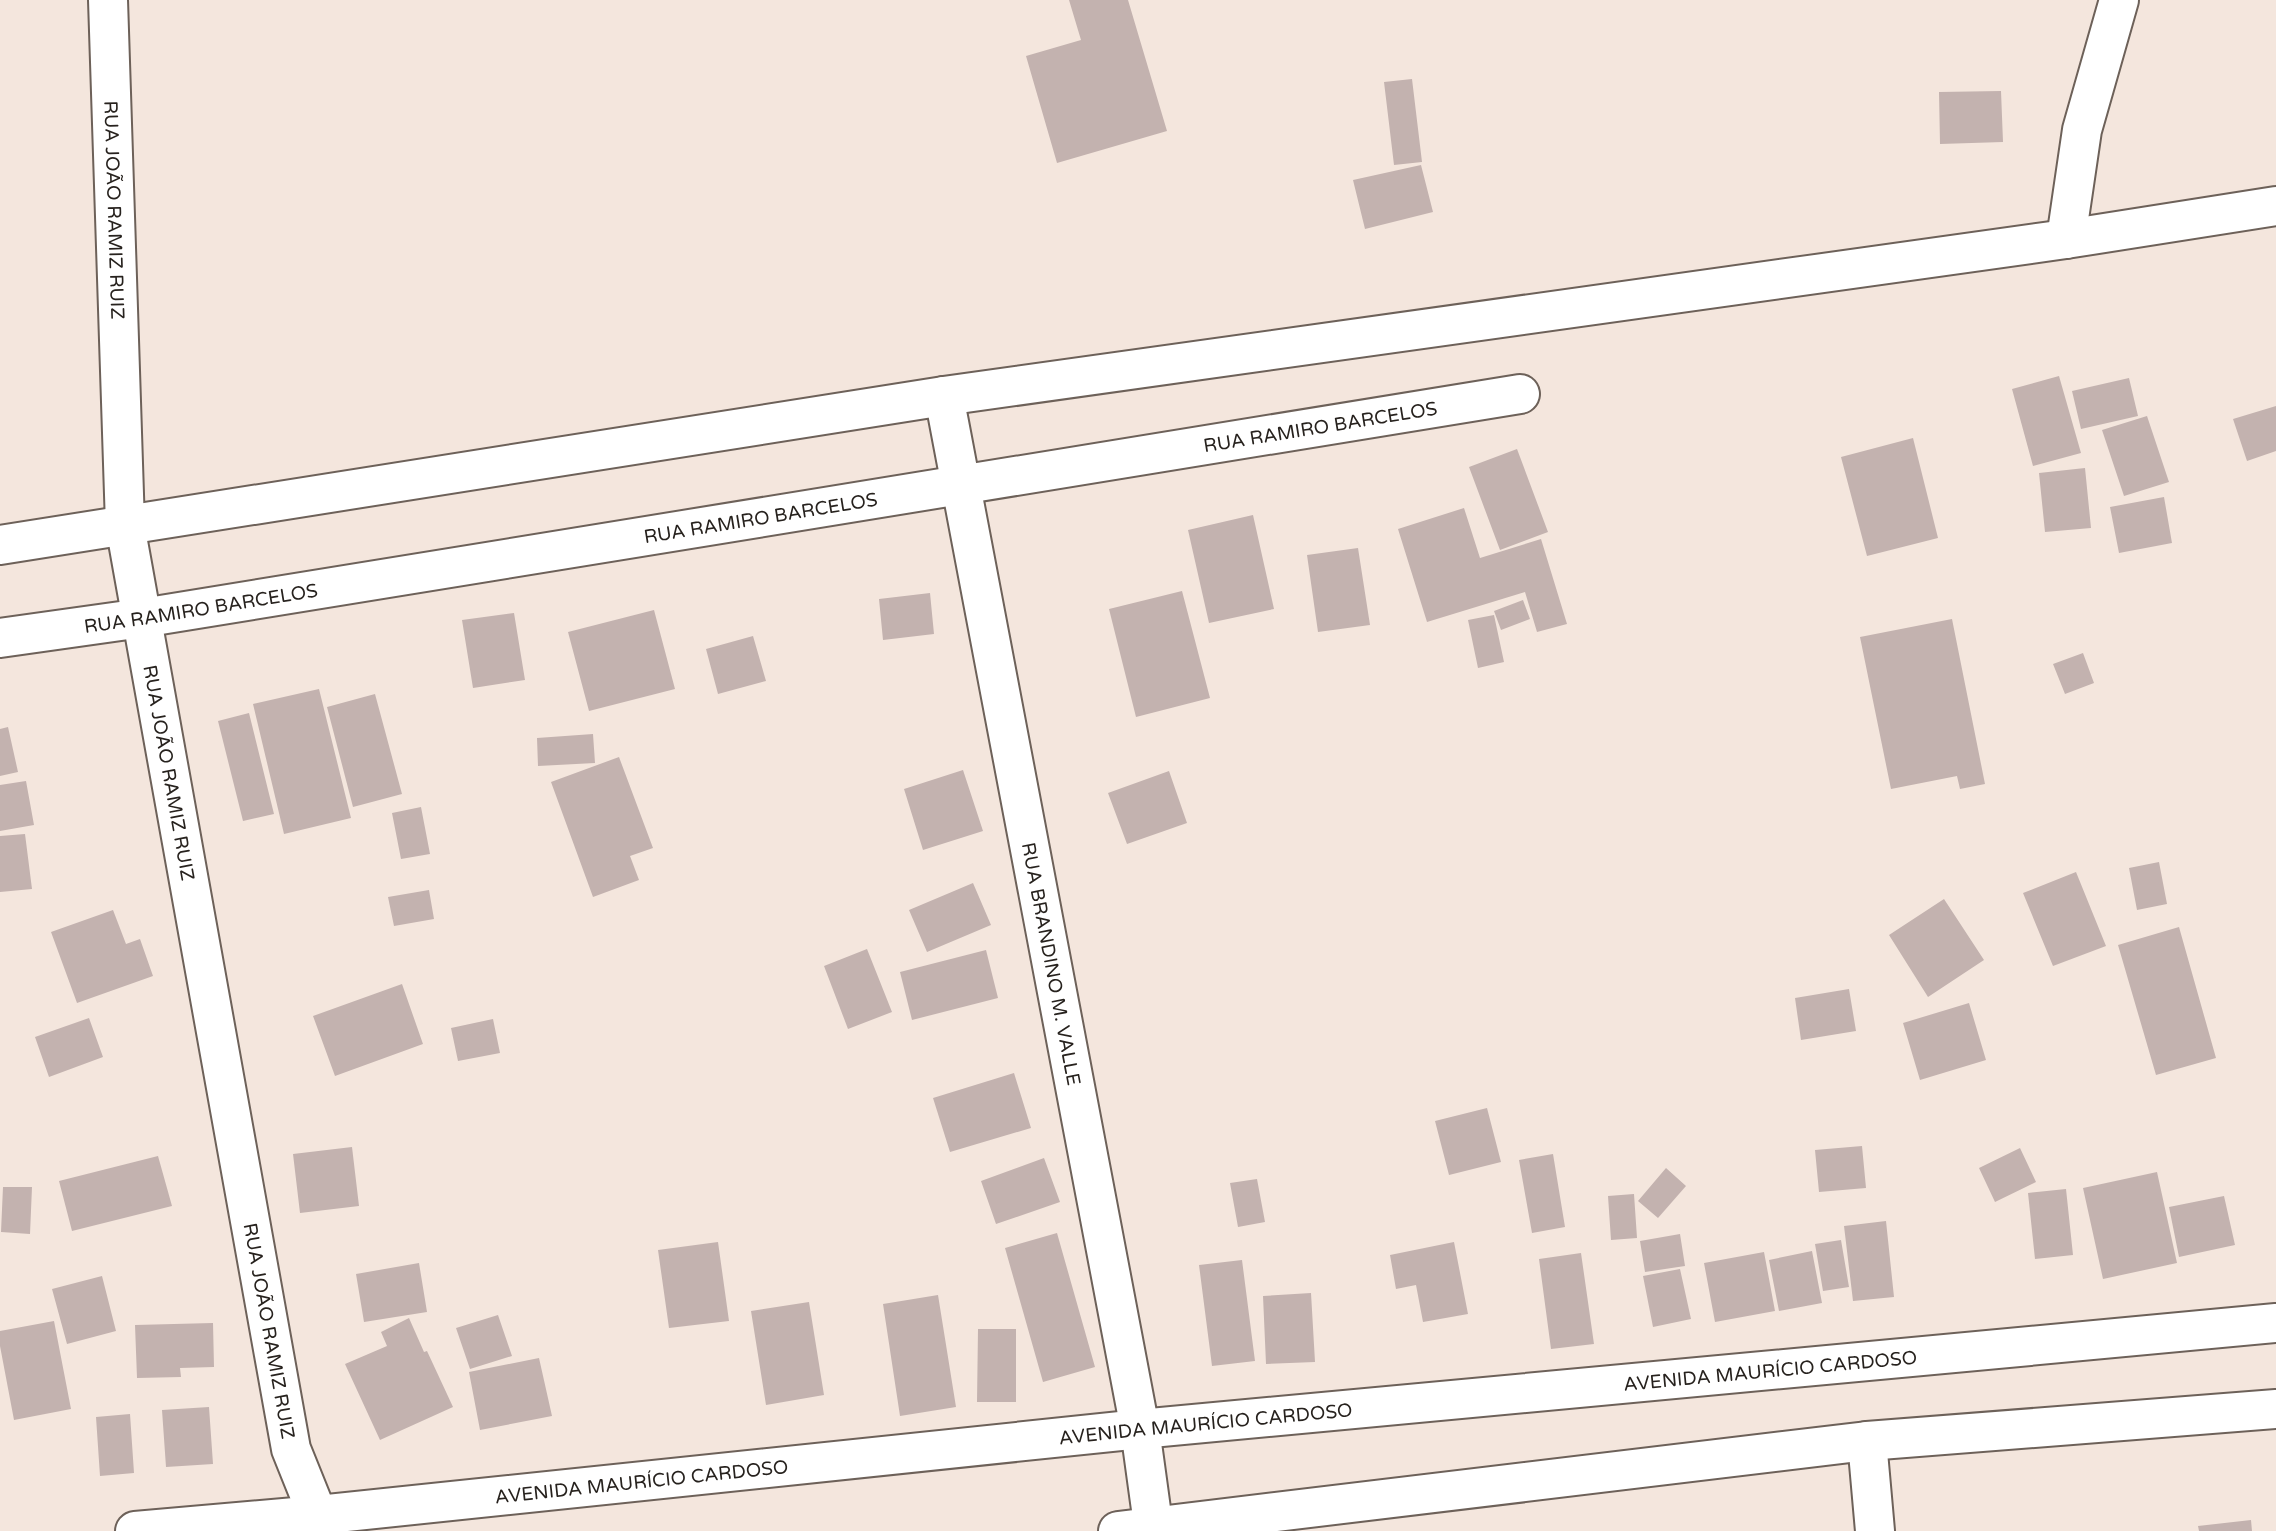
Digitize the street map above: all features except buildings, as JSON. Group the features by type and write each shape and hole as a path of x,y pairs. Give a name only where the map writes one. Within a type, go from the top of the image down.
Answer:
{"street":[{"name":"RUA JOÃO RAMIZ RUIZ","path":"108,0 125,525 291,1449 321,1523"},
{"path":"2066,239 2082,130 2119,0"},
{"path":"0,545 944,396 2066,239 2276,206"},
{"name":"RUA RAMIRO BARCELOS","path":"0,638 142,618 1520,394"},
{"name":"RUA BRANDINO M. VALLE","path":"944,396 1140,1429 1142,1530"},
{"name":"AVENIDA MAURÍCIO CARDOSO","path":"135,1531 321,1523 1140,1429 2276,1322"},
{"path":"1142,1530 1867,1441 2276,1409"},
{"path":"1867,1441 1875,1531"}]}
